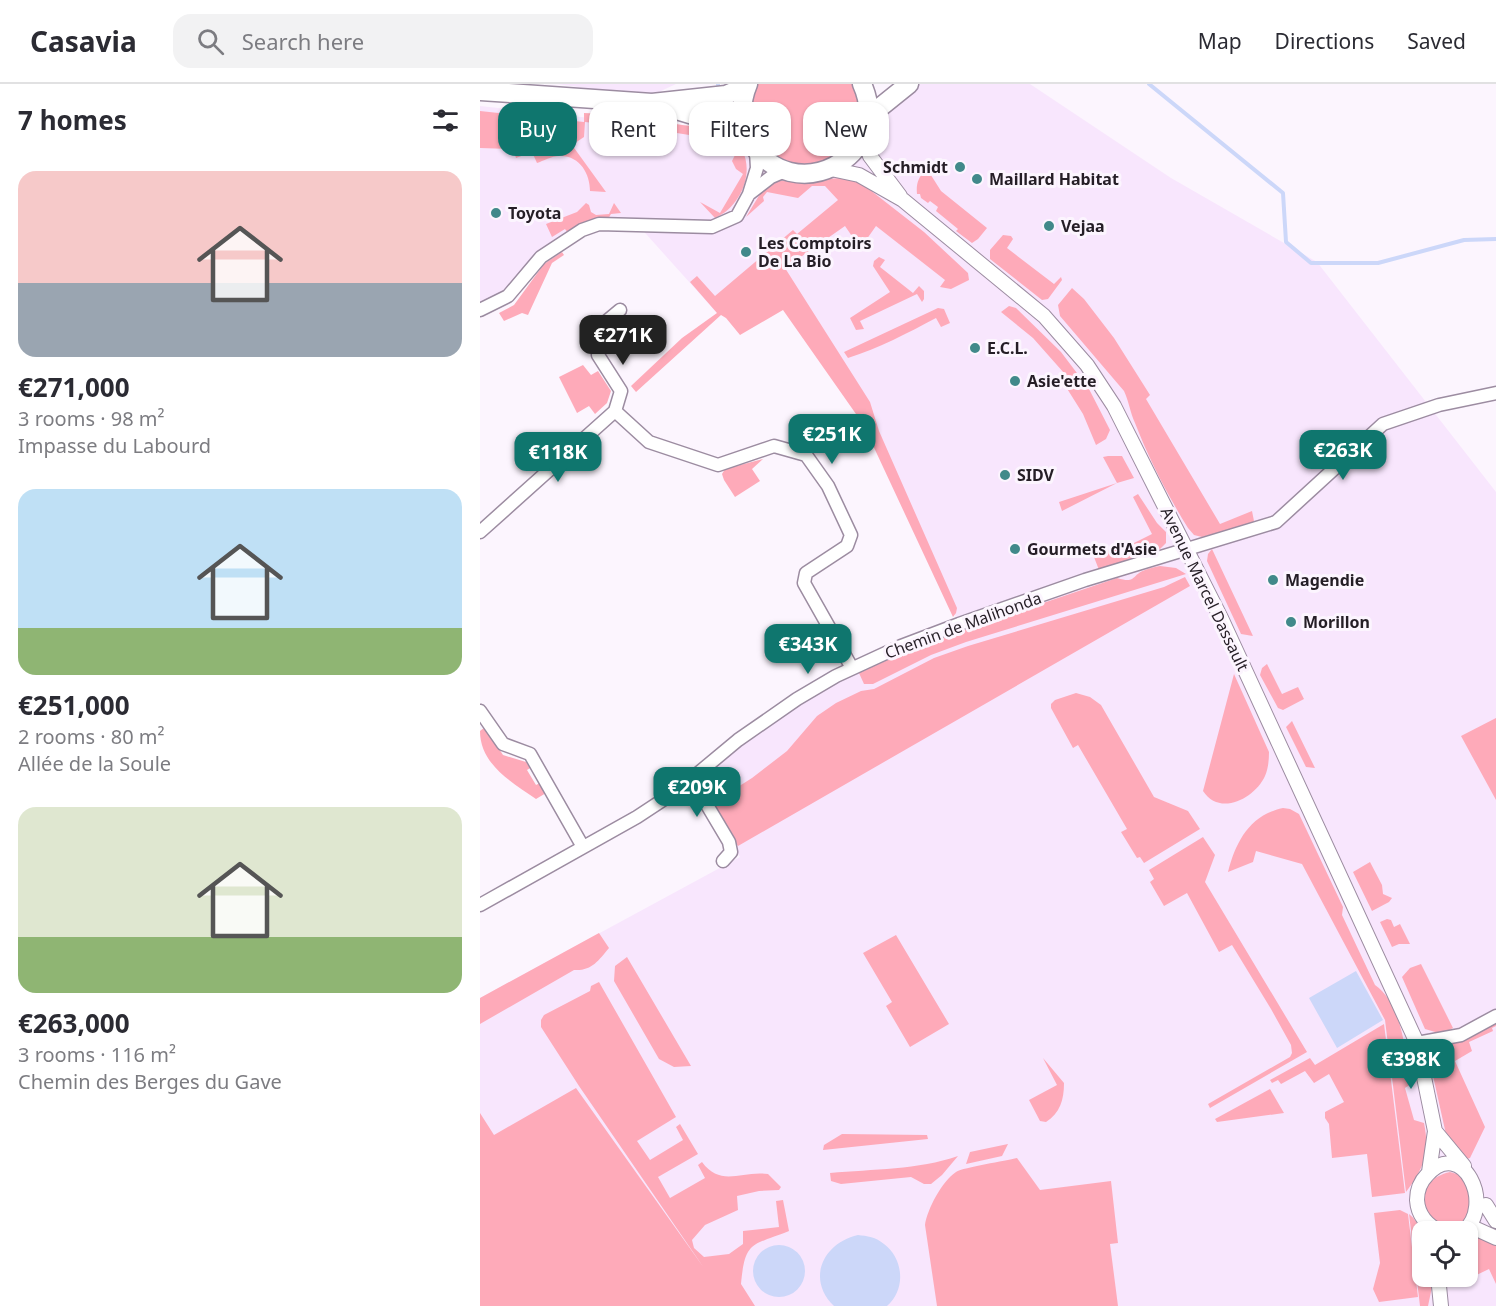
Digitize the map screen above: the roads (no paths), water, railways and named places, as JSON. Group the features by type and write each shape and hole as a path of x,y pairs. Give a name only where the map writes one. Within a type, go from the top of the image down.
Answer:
{"main road":[{"path":"862,84 868,102"},
{"path":"887,102 909,84"},
{"path":"661,102 726,95 747,85"},
{"path":"744,102 747,85"},
{"path":"480,91 638,102"},
{"path":"761,156 769,163 785,171 800,174 831,169 849,156"}],"street":[{"path":"480,310 508,296 541,257 582,230 599,224 712,227 737,216 749,194 757,168 756,156"},
{"name":"Avenue Marcel Dassault","path":"870,156 903,200"},
{"name":"Avenue Marcel Dassault","path":"831,169 859,175 903,200 1044,315 1087,365 1114,406 1221,618 1417,1043 1435,1131"},
{"path":"749,194 771,177 785,171"},
{"path":"480,532 615,411 621,391 598,355 602,325 620,310"},
{"name":"Chemin de Malihonda","path":"480,905 637,817 678,790 738,740 797,699 852,668 959,624 1085,580 1276,522 1383,423 1439,405 1496,393"},
{"path":"615,411 649,442 718,465 774,446 806,455 828,486 851,535 848,546 806,573 804,584 852,668"},
{"path":"480,711 503,744 530,754 583,847"},
{"path":"691,778 729,842 731,852 723,861"},
{"path":"1417,1043 1461,1035 1496,1016"},
{"path":"1435,1131 1464,1166"},
{"path":"1429,1172 1435,1131"},
{"path":"1424,1221 1417,1202 1422,1180 1429,1172 1440,1166 1452,1164 1464,1166 1481,1179 1485,1188 1486,1205 1478,1222"},
{"path":"1486,1205 1496,1221"},
{"path":"1478,1232 1496,1238"},
{"path":"1439,1287 1441,1306"}],"water":[{"path":"1356,971 1383,1020 1337,1048 1309,998"},
{"path":"858,1235 871,1237 881,1242 891,1250 896,1258 900,1283 897,1292 887,1306 834,1306 821,1285 822,1263 828,1254 846,1239"},
{"path":"779,1245 789,1247 797,1253 803,1261 805,1271 803,1281 797,1289 789,1295 779,1297 769,1295 761,1289 755,1281 753,1271 755,1261 761,1253 769,1247"}],"waterway":[{"path":"1149,84 1283,193 1286,242 1311,263 1378,263 1464,240 1496,239"}],"place":[{"name":"Schmidt","path":"960,167"},
{"name":"Maillard Habitat","path":"977,179"},
{"name":"Toyota","path":"496,213"},
{"name":"Vejaa","path":"1049,226"},
{"name":"Les Comptoirs De La Bio","path":"746,252"},
{"name":"E.C.L.","path":"975,348"},
{"name":"Asie'ette","path":"1015,381"},
{"name":"SIDV","path":"1005,475"},
{"name":"Gourmets d'Asie","path":"1015,549"},
{"name":"Magendie","path":"1273,580"},
{"name":"Morillon","path":"1291,622"}]}
